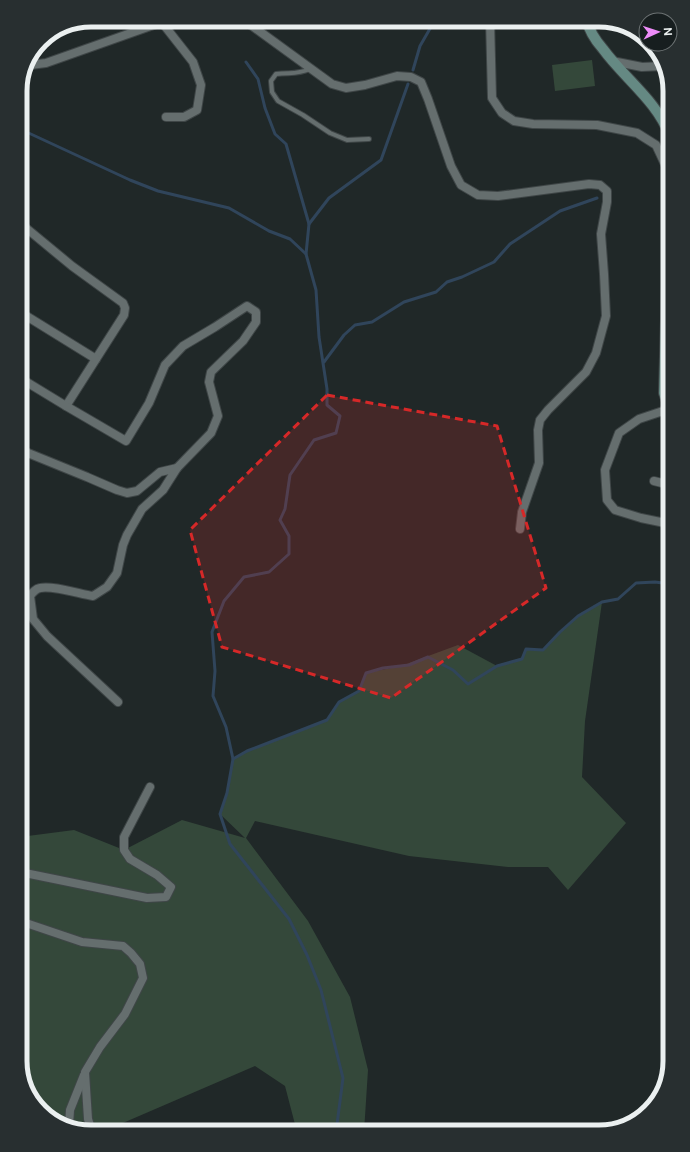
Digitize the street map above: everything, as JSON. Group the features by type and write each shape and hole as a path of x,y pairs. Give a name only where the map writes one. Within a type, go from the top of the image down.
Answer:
{"street":[{"path":"33,65 46,63 145,27"},
{"path":"166,27 193,62 201,85 197,110 184,117 166,117"},
{"path":"254,27 332,84 346,88 365,85 397,76 411,77 422,82 451,166 461,185 478,195 498,196 590,184 600,185 607,191 607,202 601,234 606,316 596,353 586,372 540,420 538,430 539,462 522,512 520,529"},
{"path":"490,27 492,98 502,113 514,121 533,124 597,125 637,133 656,145 663,160"},
{"path":"588,27 612,61 652,104 663,120"},
{"path":"612,61 642,67 658,66"},
{"path":"27,232 123,303 125,308 124,315 66,406"},
{"path":"27,382 126,441 149,403 165,365 182,346 215,328 247,306 256,312 256,322 243,341 211,372 209,382 218,416 211,433 177,468 163,490 142,509 123,545 117,573 107,587 93,596 50,588 39,588 30,596 33,619 47,636 118,702"},
{"path":"27,316 96,359"},
{"path":"663,411 639,419 619,433 605,470 607,500 615,510 663,523"},
{"path":"27,452 127,493 137,491 160,472 177,468"},
{"path":"654,481 663,483"},
{"path":"27,873 147,898 166,897 171,886 157,875 130,859 124,850 124,837 150,787"},
{"path":"27,923 82,942 123,946 140,964 143,978 125,1014 100,1047 85,1072 70,1110 69,1122"},
{"path":"85,1072 88,1120 90,1125"}],"lane":[{"path":"310,68 299,73 276,74 271,81 272,92 278,101 330,133 347,140 369,139"}],"highlighted area":[{"path":"327,395 497,426 546,588 391,698 222,647 190,530"}],"green space":[{"path":"592,60 595,86 555,91 552,65"},
{"path":"602,602 585,721 582,777 626,823 568,890 548,867 508,867 409,856 255,821 246,838 308,921 350,997 368,1070 364,1125 295,1125 285,1086 255,1066 118,1125 86,1125 70,1122 55,1114 43,1103 30,1082 27,1061 27,836 74,830 124,850 182,820 245,838 220,814 227,793 233,759 247,751 327,720 339,702 359,691 366,673 401,666 458,645 497,666 522,659 526,649 543,650 578,616"}],"waterway":[{"path":"413,70 420,46 431,27"},
{"path":"246,62 258,79 265,108 275,134 286,144 309,224"},
{"path":"306,254 309,224 329,198 381,160 408,84"},
{"path":"27,132 130,180 158,191 229,208 269,231 290,239 306,254 316,290 319,337 327,389 327,405 340,416 336,433 314,440 290,475 285,509 280,520 289,536 289,554 269,572 244,577 224,601 212,632 215,671 213,696 226,727 233,759 227,793 220,814 230,844 289,919 307,955 321,990 343,1078 337,1125"},
{"path":"324,362 344,335 355,325 372,322 404,302 436,292 447,282 462,277 494,262 510,244 560,211 597,198"},
{"path":"233,759 247,751 327,720 339,702 359,691 366,673 383,668 409,665 428,657 453,670 468,684 497,666 522,659 526,649 543,650 578,616 602,602 618,599 636,583 663,583"}]}
